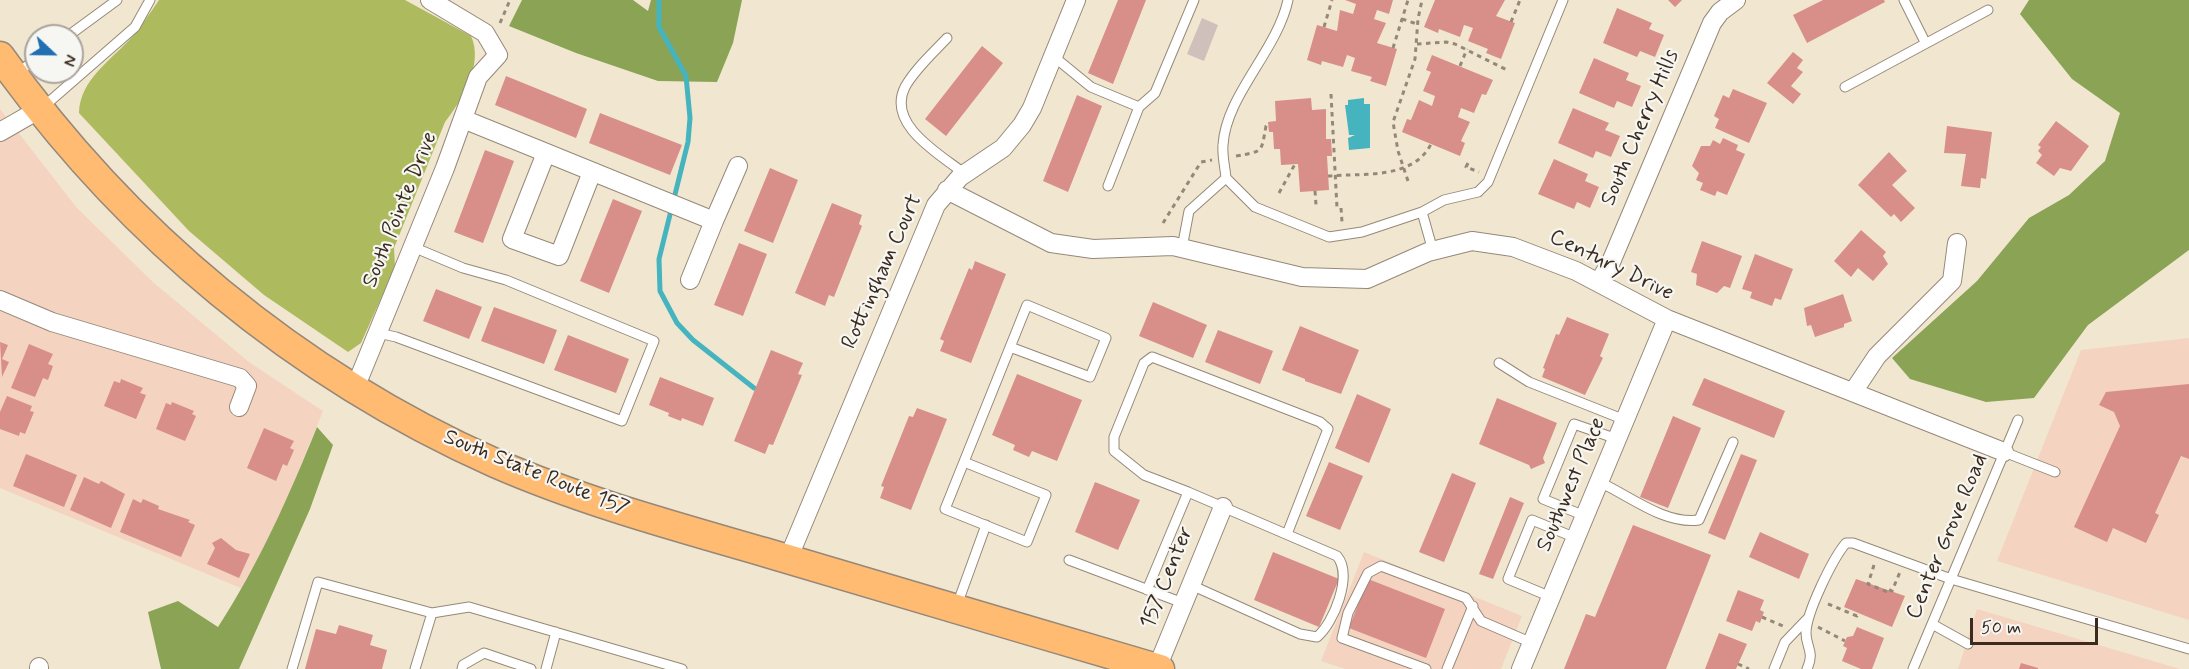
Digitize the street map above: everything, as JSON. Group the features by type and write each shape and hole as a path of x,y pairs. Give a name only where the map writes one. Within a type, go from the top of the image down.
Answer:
{"main road":[{"name":"South State Route 157","path":"12,69 40,109 95,176 150,232 261,326 355,388 421,427 497,464 634,514 1158,669"}],"street":[{"path":"430,0 485,33 495,49"},
{"name":"Rottingham Court","path":"788,559 936,205 947,190 965,174 1003,148 1022,125 1076,0"},
{"name":"South Cherry Hills","path":"1599,282 1611,262 1712,23 1720,12 1736,0"},
{"name":"South Pointe Drive","path":"355,388 413,247 478,77 495,49"},
{"path":"0,132 40,109"},
{"path":"463,119 714,221"},
{"path":"546,153 512,239 559,256 592,172"},
{"path":"690,280 738,166"},
{"name":"Century Drive","path":"947,190 1051,243 1093,249 1173,246 1302,277 1367,279 1433,251 1472,241 1513,247 1599,282 1667,319 2004,452"},
{"path":"1853,392 1877,356 1952,281 1957,243"},
{"path":"0,300 52,322 240,378 247,386 239,407"},
{"name":"Southwest Place","path":"1521,669 1667,319"},
{"name":"157 Center","path":"1158,669 1223,507"}],"lane":[{"path":"84,24 117,0"},
{"path":"40,109 135,27 150,0"},
{"path":"1108,186 1139,107 1155,93 1194,0"},
{"path":"1288,0 1261,64 1233,108 1223,144 1226,178 1255,207 1329,237 1362,232 1422,212 1444,200 1478,192 1488,182 1563,0"},
{"path":"1904,0 1925,42"},
{"path":"1845,87 1988,10"},
{"path":"947,38 906,86 901,109 905,122 916,135 965,174"},
{"path":"1053,56 1090,87 1139,107"},
{"path":"1182,248 1189,211 1226,178"},
{"path":"1422,212 1433,251"},
{"path":"378,333 396,337 622,421 654,341 506,280 463,268 413,247"},
{"path":"964,462 1046,495 1027,542 945,509 1010,347 1027,305 1106,338 1090,377 1010,347"},
{"path":"1191,585 1300,634 1317,637 1324,631 1344,585 1345,570 1337,556 1144,475 1114,451 1114,437 1144,363 1152,357 1320,422 1328,429 1287,534"},
{"path":"1498,363 1529,382 1624,420"},
{"name":"Center Grove Road","path":"1913,669 2018,420"},
{"path":"1585,516 1543,499 1569,434 1574,424 1617,440"},
{"path":"1599,482 1644,506 1688,522 1699,520 1733,442"},
{"path":"2004,452 2055,472"},
{"path":"1147,590 1188,492"},
{"path":"1551,597 1508,579 1532,520 1576,538"},
{"path":"956,609 986,525"},
{"path":"1808,669 1812,650 1807,639 1808,620 1846,543 1878,552 1951,579 2189,649"},
{"path":"1069,560 1183,603"},
{"path":"1426,669 1342,638 1348,613 1368,573 1381,566 1466,598 1481,621 1532,643"},
{"path":"292,669 318,582 432,613 470,607 682,669"},
{"path":"1447,669 1473,606"},
{"path":"415,669 432,613"},
{"path":"1774,669 1785,642 1808,620"},
{"path":"1932,624 1968,644"},
{"path":"546,669 556,632"},
{"path":"462,669 463,665 484,653 506,665 531,669"}],"path":[{"path":"495,49 510,0"},
{"path":"1324,27 1332,0"},
{"path":"1393,48 1408,0"},
{"path":"1408,181 1393,122 1416,59 1422,0"},
{"path":"1511,22 1520,0"},
{"path":"1402,19 1418,24"},
{"path":"1417,44 1446,42 1467,49 1507,70"},
{"path":"1460,66 1467,49"},
{"path":"1331,94 1335,175 1342,224"},
{"path":"1234,156 1261,151 1264,147 1265,129 1268,124"},
{"path":"1328,176 1404,169 1426,155 1431,144"},
{"path":"1163,223 1201,162 1214,160"},
{"path":"1468,163 1466,167 1481,173"},
{"path":"1279,193 1295,164"},
{"path":"1315,191 1316,205"},
{"path":"1878,552 1868,584 1887,592 1888,589 1892,591 1904,561"},
{"path":"1817,600 1857,616 1858,613"},
{"path":"1762,617 1795,630"},
{"path":"1808,620 1845,641"},
{"path":"1738,664 1749,669"}],"shaded area":[{"path":"1202,18 1218,25 1204,61 1187,54"},
{"path":"0,109 77,208 154,283 249,362 323,411 288,497 243,589 0,488"},
{"path":"2189,338 2189,620 1997,561 2081,350"},
{"path":"1364,552 1522,616 1501,669 1345,669 1321,661"},
{"path":"1977,609 2180,669 1958,669"}],"green space":[{"path":"159,0 405,0 471,36 475,58 469,81 445,122 394,248 395,267 361,343 348,352 264,295 189,231 79,113 81,101 90,81 135,34"},
{"path":"522,0 633,0 648,11 651,0 742,0 733,43 717,82 658,81 576,53 509,26"},
{"path":"2029,0 2189,0 2189,250 2088,325 2034,398 1986,402 1910,379 1892,358 1977,281 2029,218 2069,195 2105,161 2120,113 2072,79 2020,14"},
{"path":"317,427 333,445 310,509 239,669 161,669 148,612 178,601 218,627 247,579 272,529"}],"water":[{"path":"1364,98 1364,104 1370,104 1370,148 1349,150 1348,138 1355,135 1349,135 1345,105 1348,105 1348,100"}],"building":[{"path":"1118,0 1146,0 1113,84 1088,73"},
{"path":"1345,0 1393,0 1389,14 1377,10 1374,19 1386,23 1377,43 1397,49 1386,86 1370,81 1372,77 1351,71 1355,58 1347,55 1343,67 1322,61 1321,65 1307,60 1317,25 1337,31 1340,10 1353,14 1356,4"},
{"path":"1435,0 1505,0 1496,16 1515,23 1501,59 1486,53 1488,49 1468,41 1473,28 1464,25 1460,37 1439,29 1438,33 1424,27"},
{"path":"1668,0 1682,0 1675,7"},
{"path":"1823,0 1884,0 1885,2 1807,43 1793,15"},
{"path":"1617,8 1652,23 1649,29 1664,35 1655,57 1640,51 1637,57 1603,43"},
{"path":"982,46 1003,63 946,136 925,119"},
{"path":"1793,52 1803,60 1797,68 1803,72 1791,86 1801,94 1793,104 1767,83"},
{"path":"1432,55 1493,80 1486,95 1482,94 1474,113 1461,108 1458,117 1470,122 1461,141 1465,143 1460,156 1402,132 1407,119 1411,120 1419,100 1432,106 1435,96 1423,91 1431,72 1426,70"},
{"path":"1594,58 1629,73 1626,80 1641,86 1632,107 1617,101 1614,108 1579,93"},
{"path":"506,76 587,109 576,138 495,105"},
{"path":"1733,89 1767,103 1749,143 1715,128 1719,119 1714,116 1723,95 1729,98"},
{"path":"1077,95 1102,106 1068,192 1043,181"},
{"path":"1311,98 1312,110 1326,109 1326,139 1331,139 1332,156 1327,156 1329,190 1300,192 1298,164 1281,165 1280,149 1274,149 1273,132 1269,132 1268,122 1276,121 1275,101"},
{"path":"1573,108 1609,123 1605,130 1620,136 1611,157 1596,151 1593,158 1558,143"},
{"path":"600,113 682,145 670,175 589,143"},
{"path":"2056,121 2089,146 2071,171 2060,168 2054,176 2036,163 2042,155 2038,151 2041,147 2038,145"},
{"path":"1947,126 1992,132 1986,179 1981,178 1980,188 1961,186 1966,154 1944,153"},
{"path":"1723,138 1738,145 1736,150 1745,154 1727,195 1717,191 1715,196 1700,190 1703,183 1696,180 1699,173 1692,166 1701,146 1710,146 1713,140 1720,144"},
{"path":"485,150 514,161 483,243 454,232"},
{"path":"1889,152 1907,171 1892,185 1915,208 1901,222 1894,214 1891,217 1858,185"},
{"path":"1554,159 1588,174 1585,181 1599,187 1590,208 1577,202 1574,209 1538,194"},
{"path":"770,168 798,180 773,243 744,231"},
{"path":"613,199 642,211 609,293 580,281"},
{"path":"832,203 862,215 859,224 862,226 834,297 829,295 825,306 795,293"},
{"path":"1861,230 1886,252 1883,256 1888,264 1873,281 1858,268 1851,277 1834,261"},
{"path":"1702,241 1742,256 1730,288 1724,286 1717,293 1696,285 1697,274 1691,272"},
{"path":"739,243 767,254 743,316 714,305"},
{"path":"1755,254 1793,269 1781,300 1775,298 1772,306 1750,298 1752,292 1742,289"},
{"path":"975,261 1006,274 971,363 940,351 944,341 940,339 969,268 972,270"},
{"path":"436,289 482,307 469,339 423,321"},
{"path":"1843,294 1852,321 1844,324 1844,327 1815,337 1811,325 1807,326 1804,308"},
{"path":"1153,302 1207,325 1193,358 1139,336"},
{"path":"494,307 557,330 544,364 481,341"},
{"path":"1567,317 1609,334 1600,356 1603,358 1585,395 1542,377 1545,369 1543,368 1556,334 1559,335"},
{"path":"1300,326 1359,350 1341,394 1282,370"},
{"path":"1218,330 1273,351 1260,384 1205,362"},
{"path":"568,335 629,359 616,393 554,370"},
{"path":"0,342 8,345 2,359 9,362 2,377"},
{"path":"29,344 53,354 48,364 53,366 48,380 43,378 35,397 11,388"},
{"path":"771,350 803,363 798,374 802,375 773,445 769,444 765,454 734,441"},
{"path":"1017,374 1082,400 1057,461 1032,451 1029,457 1013,450 1015,445 992,435"},
{"path":"660,377 714,398 703,426 682,418 681,421 668,416 669,413 649,405"},
{"path":"1704,378 1785,411 1774,438 1692,405"},
{"path":"121,379 143,388 140,393 146,395 136,419 104,406 114,381 120,383"},
{"path":"2189,384 2189,459 2181,456 2155,513 2159,515 2146,543 2113,528 2107,542 2074,527 2120,426 2114,412 2099,405 2106,392"},
{"path":"1357,394 1391,409 1369,463 1335,448"},
{"path":"7,396 32,406 30,411 34,412 25,434 20,432 19,436 0,429 0,412"},
{"path":"1497,398 1557,423 1543,458 1545,463 1531,469 1529,465 1479,444"},
{"path":"172,402 194,411 192,414 196,416 185,441 156,429 166,403 171,405"},
{"path":"917,408 947,419 911,510 880,498 884,487 881,486 909,416 913,417"},
{"path":"1673,416 1701,428 1668,508 1640,497"},
{"path":"264,428 294,441 290,448 294,450 287,466 283,464 276,481 247,468"},
{"path":"26,454 77,475 64,507 13,486"},
{"path":"1741,454 1757,460 1725,540 1708,533"},
{"path":"1329,462 1363,476 1340,530 1306,516"},
{"path":"1452,473 1476,483 1444,562 1419,552"},
{"path":"84,477 99,484 101,481 125,494 111,528 70,510"},
{"path":"1095,482 1140,500 1118,550 1075,532"},
{"path":"1510,497 1524,503 1493,579 1479,574"},
{"path":"133,499 141,503 143,499 159,506 158,509 190,520 188,522 195,525 181,557 120,532"},
{"path":"1633,525 1711,555 1666,669 1564,669 1586,614 1595,617"},
{"path":"1760,532 1809,554 1799,579 1749,557"},
{"path":"221,538 236,550 250,554 239,578 207,564 215,548 212,543"},
{"path":"1273,552 1339,579 1319,627 1254,600"},
{"path":"1368,579 1445,609 1426,658 1349,628"},
{"path":"1856,579 1905,596 1892,627 1844,607"},
{"path":"1738,590 1764,600 1760,610 1764,612 1760,623 1756,621 1752,631 1726,621"},
{"path":"339,625 373,635 370,645 387,650 382,669 305,669 316,629 336,634"},
{"path":"1857,627 1884,638 1872,669 1861,669 1842,661 1847,648 1843,646 1847,637 1853,636"},
{"path":"1719,633 1747,644 1736,669 1705,669"},
{"path":"2021,663 2038,668 2038,669 2019,669"}],"waterway":[{"path":"659,0 659,27 686,76 690,118 688,142 659,259 660,291 677,323 693,340 754,388"}]}
